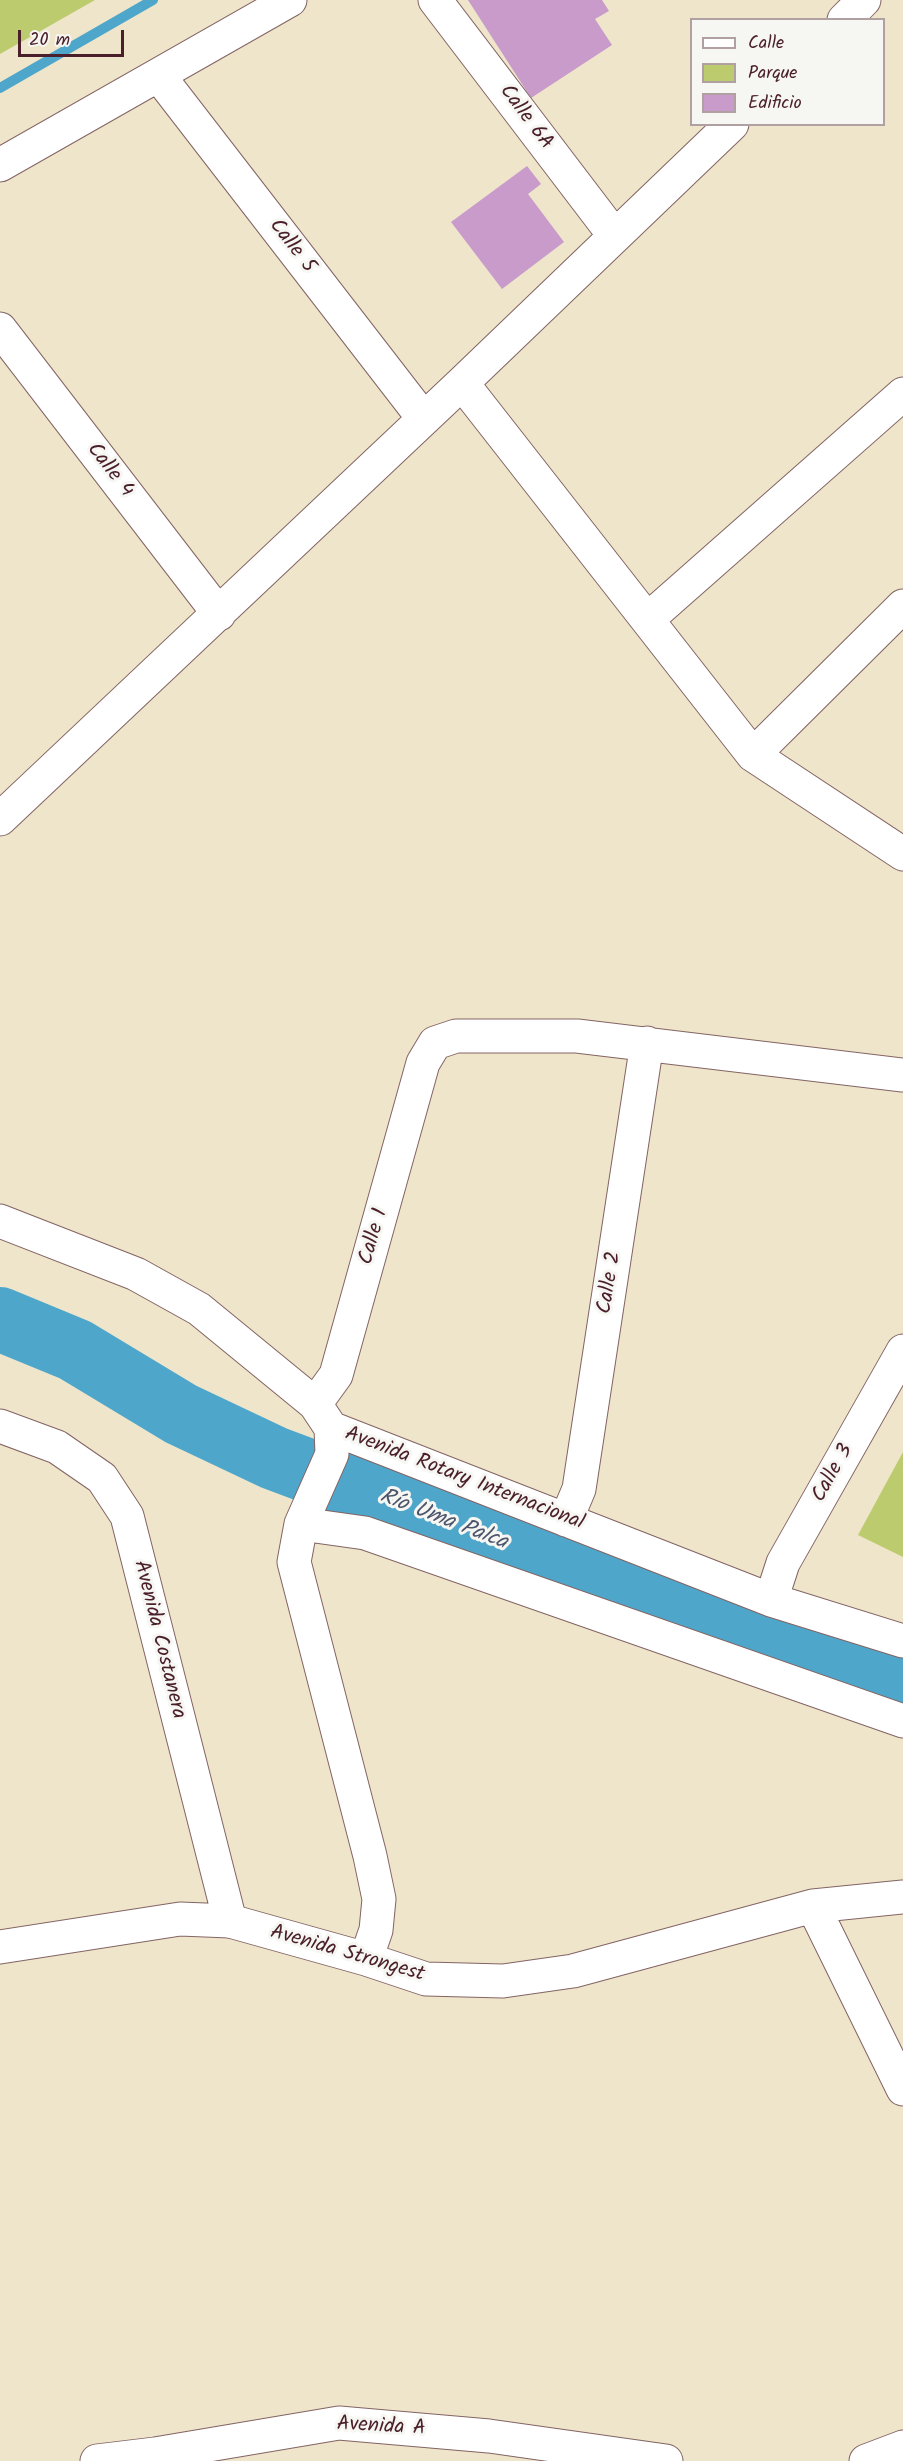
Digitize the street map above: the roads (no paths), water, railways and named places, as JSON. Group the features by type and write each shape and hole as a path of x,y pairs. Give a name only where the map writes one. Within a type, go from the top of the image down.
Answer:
{"street":[{"path":"0,165 290,0"},
{"name":"Calle 6A","path":"435,0 614,235"},
{"path":"845,18 864,0"},
{"name":"Calle 5","path":"159,76 424,419"},
{"path":"5,804 219,614 730,126"},
{"name":"Calle 4","path":"0,329 219,614"},
{"path":"462,383 753,756 903,854"},
{"path":"648,620 903,394"},
{"path":"753,756 903,606"},
{"name":"Calle 1","path":"366,1959 376,1929 378,1899 370,1856 294,1562 301,1524 318,1489 336,1375 423,1063 435,1043 456,1036 577,1036 647,1043"},
{"path":"647,1043 903,1075"},
{"name":"Calle 2","path":"566,1520 579,1489 647,1043"},
{"name":"Avenida Rotary Internacional","path":"0,1221 136,1274 199,1309 326,1429 771,1600 903,1641"},
{"name":"Calle 3","path":"771,1600 783,1563 903,1351"},
{"name":"Avenida Costanera","path":"0,1426 57,1446 102,1478 127,1516 230,1921"},
{"path":"301,1524 365,1533 903,1721"},
{"name":"Avenida Strongest","path":"0,1947 180,1919 230,1921 366,1959 426,1979 503,1981 573,1971 813,1906 903,1897"},
{"path":"813,1906 903,2089"},
{"name":"Avenida A","path":"97,2461 157,2458 339,2423 494,2448 666,2461"},
{"path":"866,2461 903,2446"}],"waterway":[{"path":"0,88 153,0"},
{"name":"Río Uma Palca","path":"0,1319 75,1350 181,1414 274,1458 738,1632 903,1687"}]}
